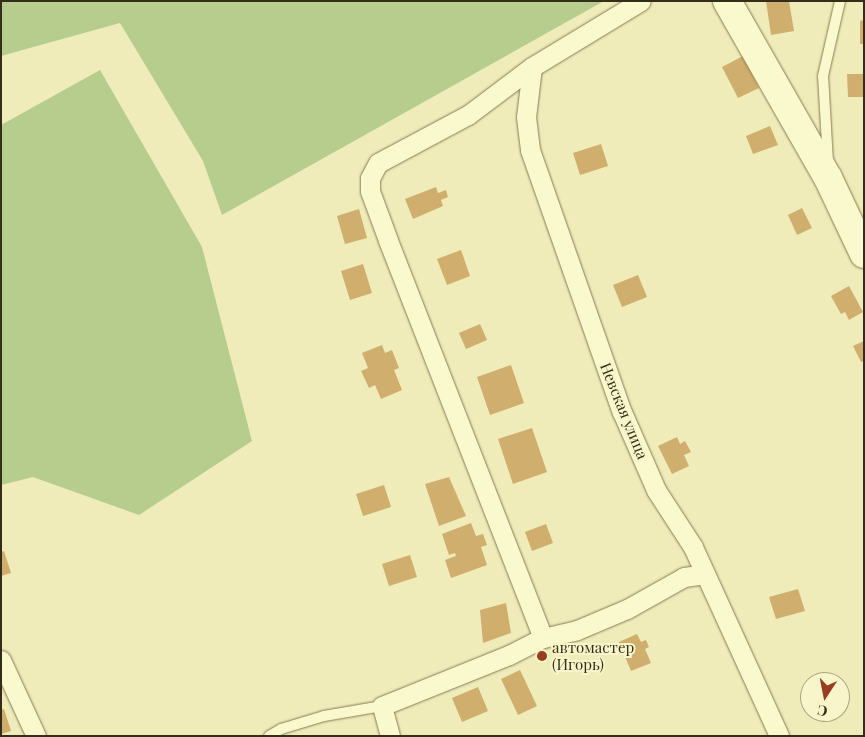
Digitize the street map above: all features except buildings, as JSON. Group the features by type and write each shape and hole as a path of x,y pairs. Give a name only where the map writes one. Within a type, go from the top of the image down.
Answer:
{"street":[{"path":"543,638 370,191 374,168 378,163 468,115 532,67 641,1"},
{"path":"727,1 828,178 864,254"},
{"name":"Невская улица","path":"532,67 526,117 530,150 622,412 656,490 693,547 779,736"},
{"path":"390,736 382,706 509,655 543,638 577,630 627,609 684,577 705,574"},
{"path":"1,660 36,736"}],"lane":[{"path":"828,178 823,76 840,1"},
{"path":"269,736 281,729 324,716 382,706"}],"green space":[{"path":"1,1 604,1 222,215 203,161 120,23 1,56"},
{"path":"100,70 202,247 252,441 139,515 33,477 1,485 1,125"}],"place":[{"name":"автомастер (Игорь)","path":"542,656"}]}
